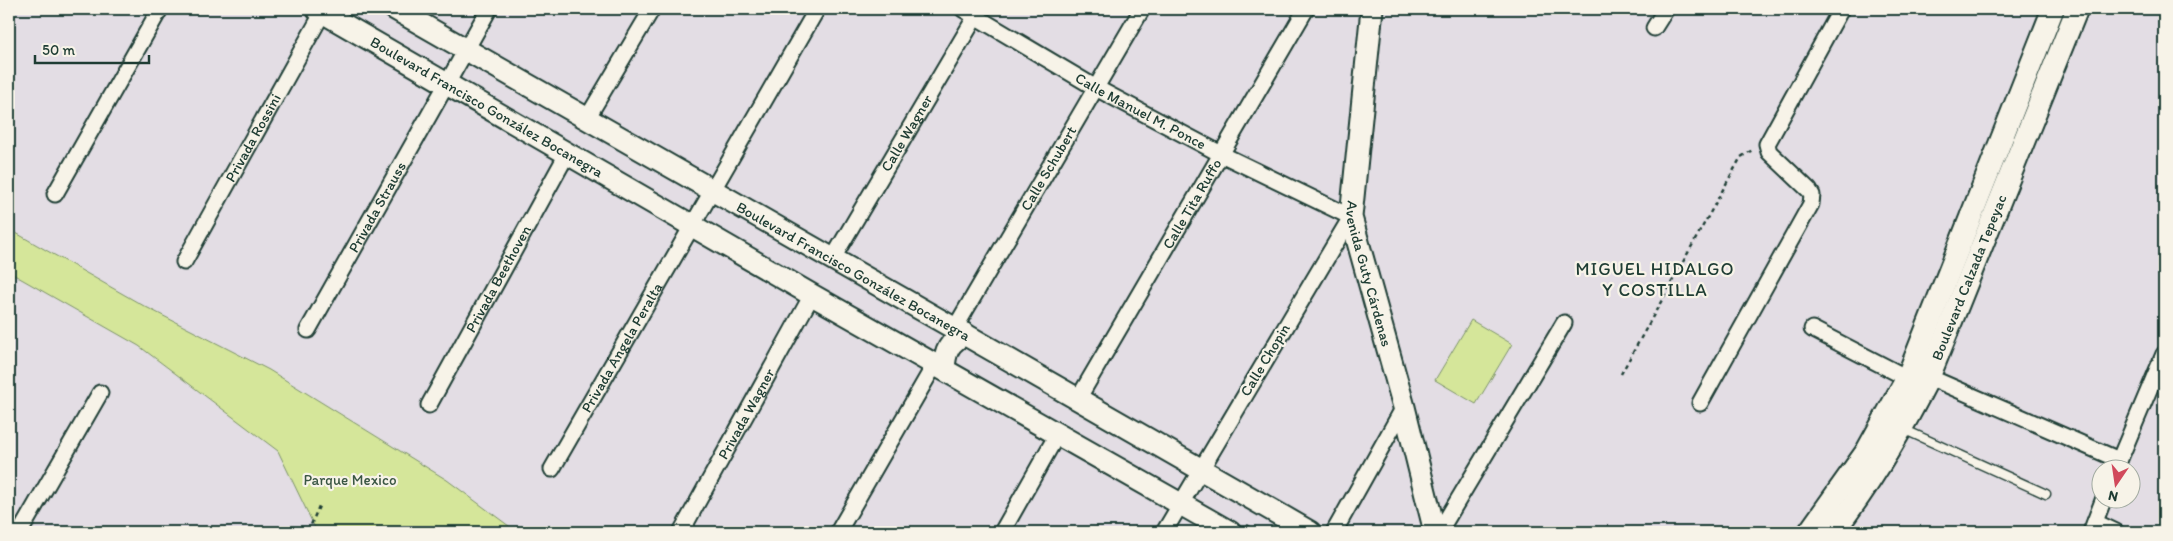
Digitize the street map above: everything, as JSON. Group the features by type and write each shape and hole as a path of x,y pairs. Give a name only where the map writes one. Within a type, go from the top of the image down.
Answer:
{"main road":[{"name":"Boulevard Francisco González Bocanegra","path":"395,9 712,193 832,258 1310,532"},
{"name":"Avenida Guty Cárdenas","path":"1372,9 1351,217 1404,407 1435,532"},
{"name":"Boulevard Calzada Tepeyac","path":"1809,532 1866,452 1906,378 2053,9"},
{"name":"Boulevard Calzada Tepeyac","path":"1833,532 1874,475 1903,429 1929,377 2078,9"},
{"name":"Boulevard Francisco González Bocanegra","path":"320,11 812,295 1230,532"},
{"path":"940,366 948,347 960,331"}],"street":[{"path":"55,194 160,9"},
{"name":"Privada Strauss","path":"308,330 489,9"},
{"path":"586,120 652,9"},
{"name":"Privada Ángela Peralta","path":"552,469 816,9"},
{"name":"Calle Schubert","path":"960,331 1142,9"},
{"name":"Calle Tita Ruffo","path":"1078,399 1306,9"},
{"path":"1654,28 1666,9"},
{"path":"1700,403 1812,199 1810,190 1767,148 1768,140 1840,9"},
{"name":"Privada Rossini","path":"184,262 320,11"},
{"name":"Calle Manuel M. Ponce","path":"973,11 1096,88 1221,154 1351,217"},
{"name":"Calle Wagner","path":"832,258 973,11"},
{"name":"Privada Beethoven","path":"429,404 567,154"},
{"name":"Calle Chopin","path":"1164,532 1351,217"},
{"name":"Privada Wagner","path":"681,532 812,295"},
{"path":"1439,532 1564,323"},
{"path":"1812,329 1906,378"},
{"path":"2120,458 2159,381 2164,354"},
{"path":"838,532 940,366"},
{"path":"1929,377 2104,458"},
{"path":"20,532 100,393"},
{"path":"1334,532 1404,407"},
{"path":"1002,532 1058,433"},
{"path":"2100,508 2093,527 2116,532"}],"lane":[{"path":"1903,429 2046,494"}],"path":[{"path":"1621,374 1742,157 1768,140"},
{"path":"308,532 319,506"}],"green space":[{"name":"Parque Mexico","path":"9,229 144,306 269,370 447,480 517,532 317,532 278,451 139,346 9,272"},
{"path":"1471,320 1512,344 1476,404 1435,380"}],"district":[{"name":"MIGUEL HIDALGO Y COSTILLA","path":"1655,279"}]}
